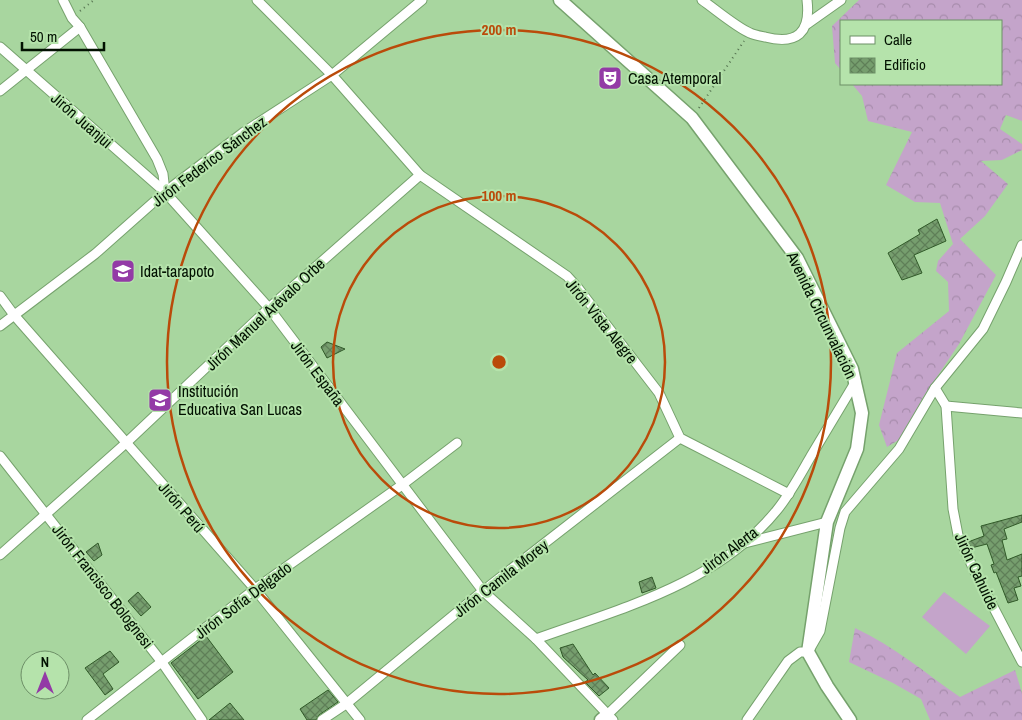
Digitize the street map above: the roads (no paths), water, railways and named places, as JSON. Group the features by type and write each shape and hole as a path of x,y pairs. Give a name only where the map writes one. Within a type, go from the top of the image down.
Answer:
{"main road":[{"name":"Avenida Circunvalación","path":"560,0 692,118 797,258 852,369 862,413 856,449 827,522 808,652"},
{"path":"808,652 827,686 850,720"}],"street":[{"path":"63,0 157,159 163,174 165,192"},
{"name":"Jirón Vista Alegre","path":"257,0 332,75 420,175 567,276 659,393 680,438"},
{"name":"Jirón Federico Sánchez","path":"0,326 95,254 165,192 244,132 332,75 422,0"},
{"path":"702,0 750,33 772,39 788,40 801,33 807,24 841,0"},
{"path":"807,0 809,12 807,24"},
{"path":"0,91 80,26"},
{"name":"Jirón Juanjui","path":"0,47 165,192"},
{"name":"Jirón Manuel Arévalo Orbe","path":"0,555 126,444 269,308 420,175"},
{"name":"Jirón España","path":"165,192 269,308 483,591 536,639 607,718"},
{"path":"747,720 788,661 800,652 808,652 820,631 840,528 845,512 899,449 934,388 983,329 1022,245"},
{"name":"Jirón Perú","path":"0,296 14,315 126,444 255,589 360,720"},
{"name":"Jirón Alerta","path":"536,639 661,594 709,569 745,543 775,512 789,494 856,381"},
{"name":"Jirón Cahuide","path":"934,388 946,406 953,509 958,534 974,570 1022,662"},
{"path":"946,406 1022,413"},
{"path":"680,438 789,494"},
{"name":"Jirón Camila Morey","path":"322,720 346,704 483,591 680,438"},
{"name":"Jirón Sofía Delgado","path":"87,720 255,589 402,486 457,443"},
{"name":"Jirón Francisco Bolognesi","path":"0,456 162,661 202,720"},
{"path":"745,543 827,522"},
{"path":"607,718 680,645"}],"place":[{"name":"Casa Atemporal","path":"610,78"},
{"name":"Idat-tarapoto","path":"123,271"},
{"name":"Institución Educativa San Lucas","path":"160,400"}]}
